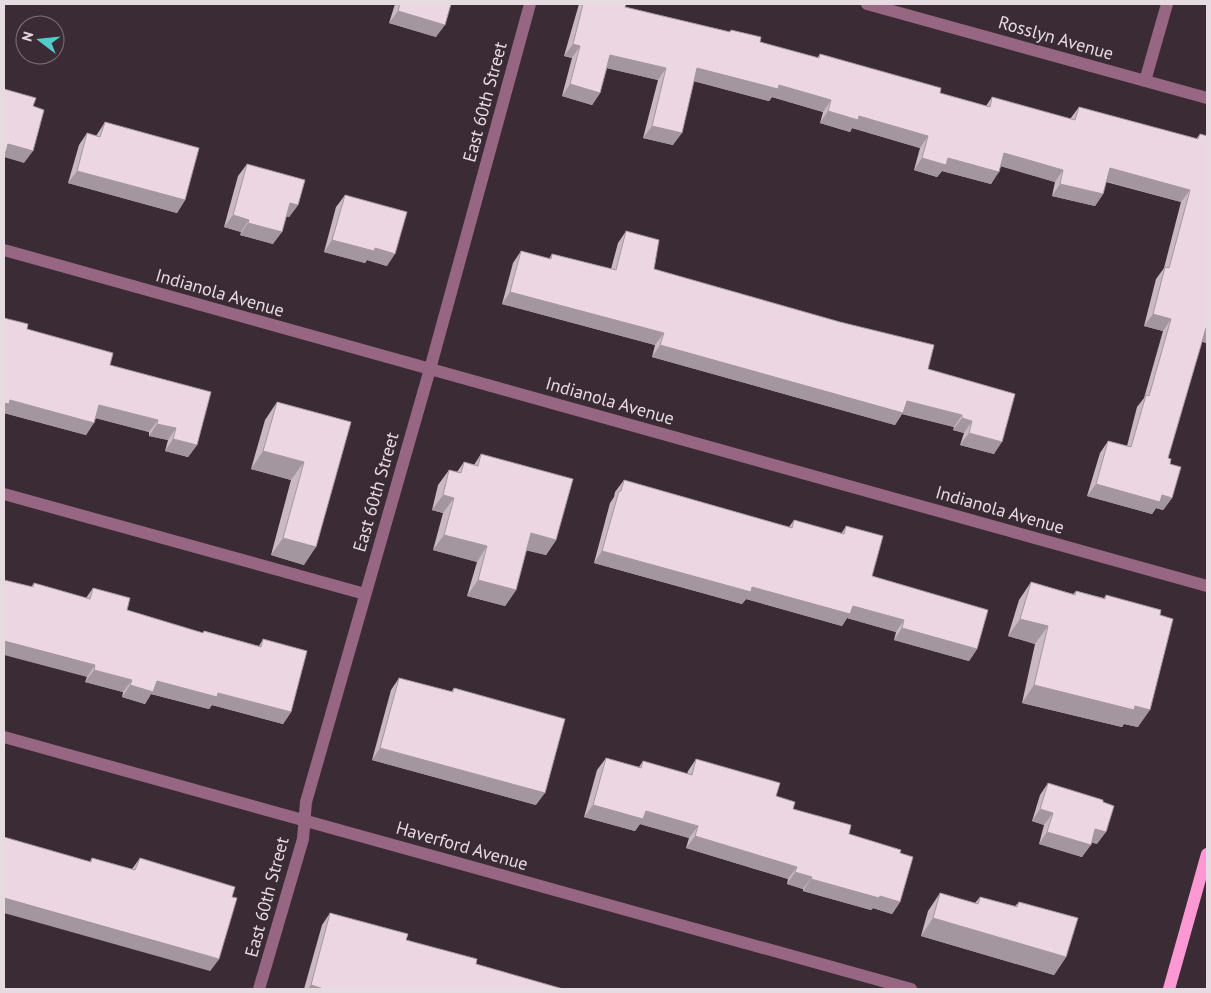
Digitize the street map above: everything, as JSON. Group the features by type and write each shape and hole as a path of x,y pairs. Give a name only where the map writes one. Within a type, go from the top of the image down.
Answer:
{"main road":[{"path":"1169,989 1207,854"}],"street":[{"name":"East 60th Street","path":"259,989 303,838 306,802 430,369 530,4"},
{"name":"Rosslyn Avenue","path":"867,4 1207,98"},
{"path":"1146,81 1167,4"},
{"name":"Indianola Avenue","path":"4,250 1207,586"},
{"path":"4,494 365,594"},
{"name":"Haverford Avenue","path":"4,737 911,989"}],"building":[{"path":"400,4 451,4 445,25 398,11"},
{"path":"583,4 626,4 625,7 730,32 731,30 761,37 760,42 819,58 820,54 941,88 940,93 990,107 992,97 1075,120 1079,107 1198,139 1200,134 1207,136 1207,329 1168,458 1171,459 1170,464 1181,467 1172,498 1162,495 1160,502 1096,484 1108,441 1131,447 1146,395 1149,396 1171,319 1153,314 1165,267 1169,268 1190,190 1110,168 1103,194 1060,184 1063,170 1004,153 999,172 948,158 946,165 922,158 928,136 859,116 858,120 828,111 831,100 779,85 778,89 697,68 682,133 652,126 666,68 610,55 600,93 570,84 580,46 573,44"},
{"path":"4,89 36,98 33,106 44,110 33,151 8,144 6,152 4,151"},
{"path":"105,122 199,148 185,200 77,171 87,133 100,137"},
{"path":"247,164 305,180 298,205 290,203 282,232 248,223 249,220 233,215"},
{"path":"345,195 407,212 395,254 375,248 374,251 332,240"},
{"path":"626,231 659,240 654,269 840,322 934,345 928,369 1015,394 1002,442 969,433 972,421 962,418 962,415 907,401 903,413 660,345 664,333 510,292 521,251 551,259 552,254 616,270"},
{"path":"4,318 28,324 27,329 113,353 110,365 211,392 197,445 173,439 176,428 157,424 158,420 99,405 94,423 10,400 9,404 4,403"},
{"path":"277,402 351,422 316,547 283,538 304,462 263,451"},
{"path":"481,454 573,479 556,540 531,533 516,590 478,580 487,546 444,535 454,498 443,495 449,470 461,473 464,462 478,466"},
{"path":"624,480 792,528 794,520 844,534 846,526 883,536 872,576 988,610 977,649 902,628 904,620 853,606 850,614 752,587 751,592 602,551 619,491 621,491"},
{"path":"4,580 33,587 34,583 90,599 93,588 130,598 127,610 203,633 204,631 261,647 263,639 307,651 291,712 218,693 217,697 157,681 153,692 130,685 132,680 94,670 95,665 4,641"},
{"path":"1031,582 1075,595 1076,591 1105,599 1106,595 1161,610 1160,615 1173,619 1150,710 1135,706 1134,710 1034,685 1048,626 1020,619"},
{"path":"399,678 453,692 454,688 565,719 545,793 380,748"},
{"path":"606,758 641,768 643,761 692,775 696,759 780,783 776,796 795,802 793,809 851,825 849,834 901,850 900,853 913,857 900,902 811,879 812,877 795,872 797,867 695,836 698,826 646,811 643,819 593,805"},
{"path":"1048,783 1103,800 1103,802 1114,806 1106,832 1095,829 1091,845 1047,832 1053,813 1040,809"},
{"path":"4,837 91,862 92,858 135,870 140,858 235,887 232,897 237,898 219,959 4,898"},
{"path":"940,893 978,904 980,897 1017,907 1019,902 1078,918 1066,957 933,918"},
{"path":"330,913 408,934 406,940 477,959 476,964 563,989 324,989 311,985"}]}
